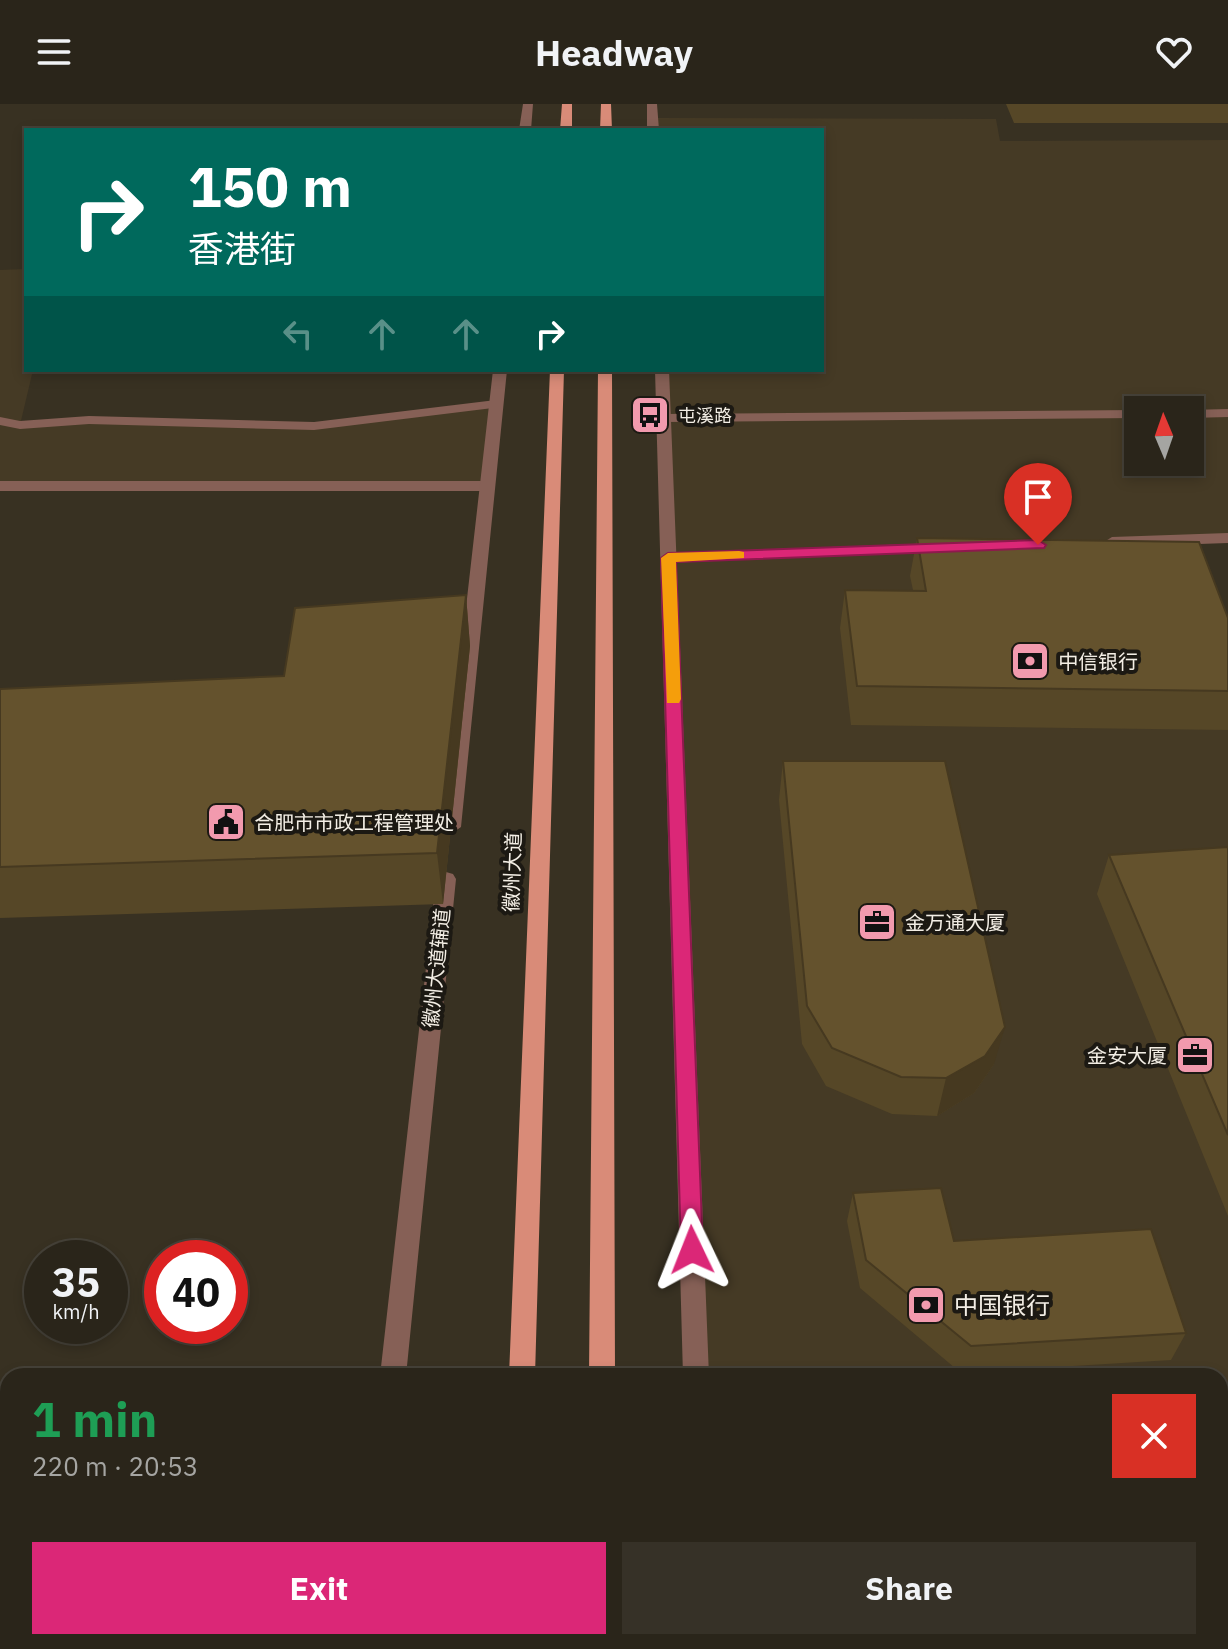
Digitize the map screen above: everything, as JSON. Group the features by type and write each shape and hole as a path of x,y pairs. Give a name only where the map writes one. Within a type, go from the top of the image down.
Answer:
{"main road":[{"path":"566,128 567,104"},
{"path":"606,104 606,128"},
{"name":"徽州大道","path":"522,1368 557,372"},
{"path":"602,1368 605,372"}],"street":[{"path":"525,128 528,104"},
{"path":"652,104 653,128"},
{"name":"徽州大道辅道","path":"394,1368 500,372"},
{"path":"662,372 696,1368"},
{"path":"0,421 20,425 89,420 314,426 496,404"},
{"path":"1204,414 1228,413"},
{"path":"664,418 1124,414"},
{"path":"0,486 487,486"},
{"path":"1097,543 1228,538"},
{"path":"668,558 954,548"}],"shaded area":[{"path":"653,118 996,119 1000,141 1228,140 1228,538 1194,539 1228,621 1228,1368 696,1368 662,372 824,372 824,128 653,128"},
{"path":"24,269 24,372 33,372 20,425 89,420 314,426 496,404 487,486 0,486 0,270"}],"building":[{"name":"中信银行","path":"917,538 1199,542 1228,618 1228,691 857,686 845,590 926,591"},
{"name":"合肥市市政工程管理处","path":"466,595 437,853 0,867 0,689 284,676 295,608"},
{"name":"金万通大厦","path":"783,761 945,761 1005,1027 985,1056 946,1078 901,1077 832,1048 807,1006"},
{"path":"1228,847 1228,1135 1109,855"},
{"path":"941,1188 954,1241 1151,1229 1186,1333 971,1346 866,1260 853,1193"}],"slow traffic":[{"path":"673,699 668,558 739,555"}],"place":[{"name":"屯溪路","path":"650,415"},
{"name":"中信银行","path":"1030,661"},
{"name":"合肥市市政工程管理处","path":"226,822"},
{"name":"金万通大厦","path":"877,922"},
{"name":"金安大厦","path":"1195,1055"},
{"name":"中国银行","path":"926,1305"}],"route":[{"path":"692,1250 668,558 1038,545"}]}
